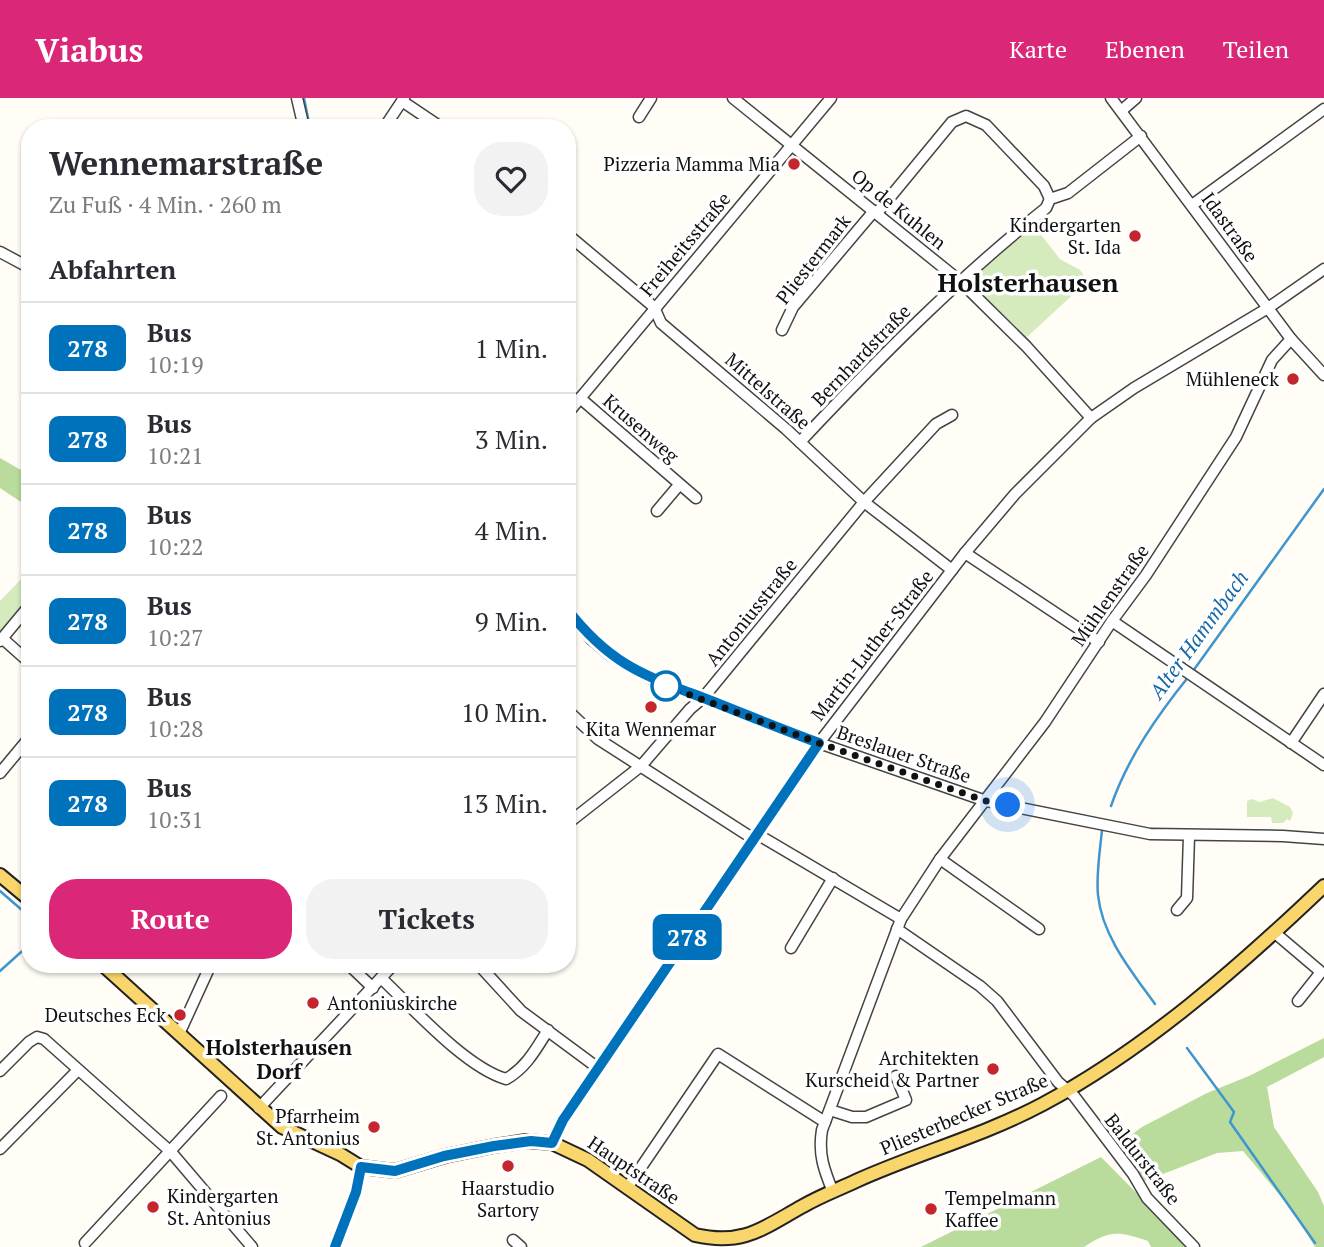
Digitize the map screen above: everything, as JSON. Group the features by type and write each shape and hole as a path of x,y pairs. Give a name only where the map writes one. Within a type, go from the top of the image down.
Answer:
{"main road":[{"path":"0,875 21,892"},
{"name":"Pliesterbecker Straße","path":"755,1234 806,1204 1006,1122 1067,1090 1203,995 1275,933 1324,886"},
{"name":"Hauptstraße","path":"112,973 286,1131 318,1143 361,1167 395,1171 444,1156 494,1146 531,1141 552,1143 577,1153 695,1235 732,1243 755,1234"}],"street":[{"path":"297,98 302,119"},
{"path":"639,117 651,98"},
{"name":"Op de Kuhlen","path":"733,98 960,281 1027,346 1091,418"},
{"name":"Freiheitsstraße","path":"576,403 831,98"},
{"name":"Idastraße","path":"1111,98 1291,339 1324,375"},
{"path":"1121,111 1136,98"},
{"path":"390,119 403,99 430,119"},
{"path":"1192,205 1324,109"},
{"name":"Pliestermark","path":"782,330 793,307 952,122 966,116 986,125 1044,186 1050,199"},
{"name":"Bernhardstraße","path":"800,442 876,360 960,281 1046,208 1050,199 1068,193 1141,136"},
{"name":"Mittelstraße","path":"576,242 654,307 661,323 800,442 864,502 952,570"},
{"path":"0,252 21,263"},
{"name":"Martin-Luther-Straße","path":"552,1143 563,1120 819,743 965,553 1032,476 1091,418 1133,388 1268,308 1324,269"},
{"name":"Mühlenstraße","path":"833,1192 819,1149 825,1122 899,924 940,859 1045,722 1146,575 1236,436 1272,360 1291,339"},
{"name":"Krusenweg","path":"580,398 696,498"},
{"name":"Antoniusstraße","path":"576,817 641,766 690,709 703,698 864,502 936,424 952,415"},
{"name":"Krusenweg","path":"657,511 679,485"},
{"path":"965,553 1099,642"},
{"path":"21,616 1,640 21,656"},
{"name":"Breslauer Straße","path":"576,620 587,634 625,664 652,679 819,743 986,801 1150,834 1324,839"},
{"path":"1112,621 1324,765"},
{"path":"1292,743 1324,694"},
{"name":"Baldurstraße","path":"576,718 598,739 749,836 762,836 833,878 980,986 997,1001 1058,1082 1074,1096 1133,1174 1147,1198 1194,1247"},
{"path":"0,773 21,748"},
{"path":"1177,910 1187,898 1189,836"},
{"path":"940,859 1039,929"},
{"path":"791,947 833,878"},
{"path":"1275,933 1321,972 1298,1001"},
{"path":"180,1034 207,973"},
{"path":"357,973 373,988"},
{"path":"259,1108 386,973"},
{"path":"486,973 521,1011 598,1069"},
{"path":"381,978 453,1045 493,1075 506,1079 517,1073 548,1030"},
{"path":"0,1072 29,1042 37,1037 44,1039 171,1152 252,1247"},
{"path":"627,1188 718,1054 825,1122"},
{"path":"0,1149 78,1070"},
{"path":"830,1110 852,1118 866,1117 906,1100 896,1076"},
{"path":"85,1243 221,1096"},
{"path":"335,1247 356,1192 361,1167"}],"green space":[{"path":"1034,226 1060,259 1080,270 1089,284 1081,291 1079,289 1027,337 976,288 974,281 977,275"},
{"path":"0,458 21,470 21,502 0,488"},
{"path":"21,579 21,610 0,635 0,601"},
{"path":"1273,798 1290,807 1293,813 1290,821 1287,819 1283,823 1272,823 1271,817 1247,817 1247,801 1252,799 1260,802"},
{"path":"1324,1038 1324,1057 1267,1087 1274,1127 1318,1192 1324,1206 1324,1247 1315,1247 1293,1211 1243,1151 1217,1153 1145,1181 1120,1143 1142,1127 1207,1093 1249,1076"},
{"path":"1101,1157 1190,1247 1151,1247 1148,1241 1114,1234 1101,1237 1084,1247 921,1247"}],"waterway":[{"path":"304,98 308,119"},
{"name":"Alter Hammbach","path":"1193,671 1324,489"},
{"name":"Alter Hammbach","path":"1111,806 1144,738 1189,676"},
{"name":"Alter Hammbach","path":"1102,830 1098,895 1105,925 1119,953 1155,1004"},
{"path":"0,891 21,909"},
{"path":"0,971 21,952"},
{"name":"Alter Hammbach","path":"1187,1048 1234,1112 1230,1122 1315,1243"}],"bus line":[{"name":"278","path":"335,1247 356,1192 361,1167 395,1171 444,1156 494,1146 531,1141 552,1143 563,1120 819,743 652,679 610,654 591,639 576,620"}],"place":[{"name":"Pizzeria Mamma Mia","path":"794,164"},
{"name":"Kindergarten St. Ida","path":"1135,236"},
{"name":"Mühleneck","path":"1293,379"},
{"name":"Kita Wennemar","path":"651,707"},
{"name":"Antoniuskirche","path":"313,1003"},
{"name":"Deutsches Eck","path":"180,1015"},
{"name":"Architekten Kurscheid & Partner","path":"993,1069"},
{"name":"Pfarrheim St. Antonius","path":"374,1127"},
{"name":"Haarstudio Sartory","path":"508,1166"},
{"name":"Kindergarten St. Antonius","path":"153,1207"},
{"name":"Tempelmann Kaffee","path":"931,1209"}],"district":[{"name":"Holsterhausen","path":"1028,283"},
{"name":"Holsterhausen Dorf","path":"279,1060"}],"route":[{"path":"666,686 819,743 986,801 1008,805"}]}
